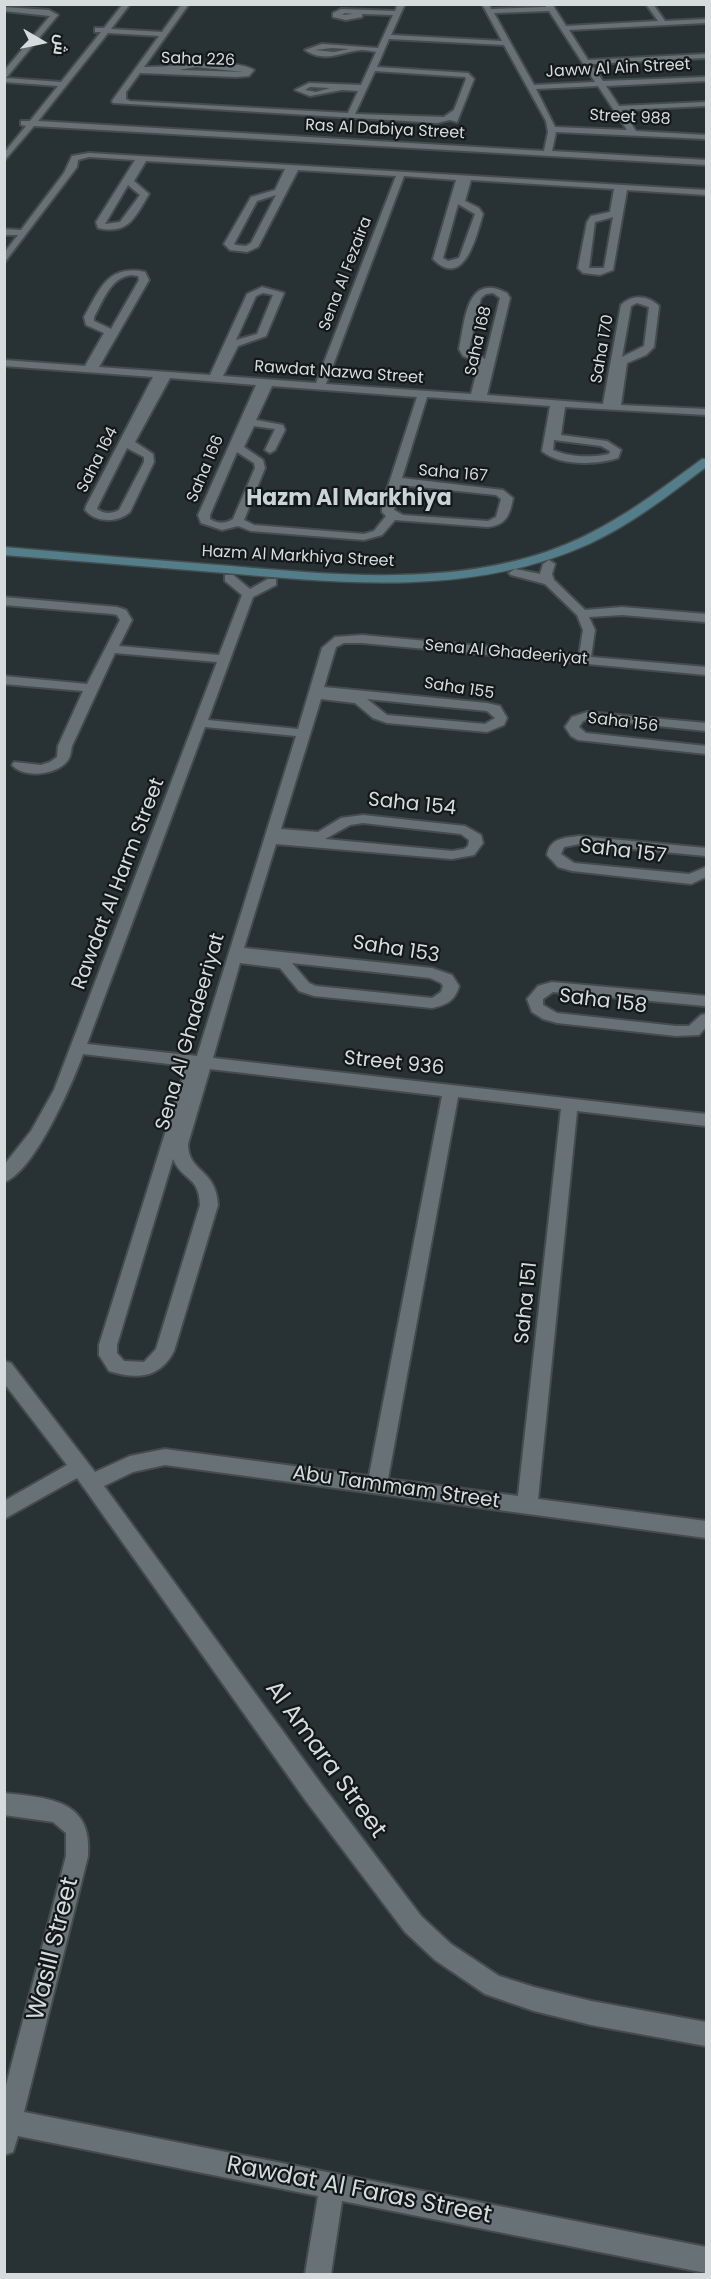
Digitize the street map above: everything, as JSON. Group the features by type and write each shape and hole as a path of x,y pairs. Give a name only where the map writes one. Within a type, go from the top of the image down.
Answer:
{"street":[{"path":"102,31 120,4"},
{"path":"4,159 60,83 127,4"},
{"path":"186,4 141,70 118,97 117,103 245,116 350,117 451,122 456,117 466,82 464,77 436,72 372,69"},
{"path":"350,117 402,4"},
{"path":"649,4 663,23"},
{"path":"547,155 552,129 487,8 549,7 633,133"},
{"path":"4,9 28,10 54,15 8,66 4,76"},
{"path":"356,13 398,13"},
{"path":"563,28 706,21"},
{"path":"102,31 165,34"},
{"path":"387,37 507,43"},
{"path":"357,48 341,54 309,50 316,46 357,48 381,50"},
{"path":"585,62 706,56"},
{"name":"Saha 226","path":"141,70 183,70 240,75 248,74 250,70 196,65 183,70"},
{"name":"Jaww Al Ain Street","path":"531,87 706,79"},
{"path":"4,80 60,83"},
{"path":"330,88 363,88"},
{"path":"617,108 706,104"},
{"path":"4,148 28,124"},
{"name":"Ras Al Dabiya Street","path":"28,124 236,132 547,155 667,175 706,163"},
{"name":"Street 988","path":"552,129 706,137"},
{"path":"4,260 68,172 82,158 99,156 621,187 667,175 706,192"},
{"path":"142,158 129,182 145,194 125,225 116,228 101,226 100,222 142,158"},
{"path":"293,167 255,246 247,249 232,248 229,244 252,201 261,196 279,192 293,167"},
{"name":"Sena Al Fezaira","path":"320,386 401,174"},
{"path":"464,177 460,201 478,211 479,214 464,259 452,264 438,259 464,177"},
{"path":"119,191 136,187"},
{"path":"621,187 608,270 604,272 586,271 583,268 591,222 594,218 615,212 621,187"},
{"path":"261,196 279,200"},
{"path":"452,210 468,207"},
{"path":"602,216 617,221"},
{"path":"4,232 24,233"},
{"path":"122,273 142,274 144,280 90,369 108,337 107,330 89,323 88,319 113,277 122,273"},
{"path":"268,290 279,293 263,333 252,340 232,346 215,379 252,294 268,290"},
{"name":"Saha 168","path":"488,290 501,292 505,298 478,398 483,361 467,354 464,349 476,297 488,290"},
{"name":"Saha 170","path":"631,301 648,301 654,306 649,348 646,352 625,358 622,362 611,408 626,305 631,301"},
{"path":"99,326 118,323"},
{"path":"233,335 252,340"},
{"path":"618,348 638,355"},
{"path":"474,356 492,352"},
{"name":"Rawdat Nazwa Street","path":"4,363 706,414"},
{"name":"Saha 164","path":"163,374 130,442 130,446 150,459 124,512 110,516 97,515 91,510 92,506 163,374"},
{"name":"Saha 166","path":"265,382 238,448 259,462 260,468 238,521 226,526 216,526 204,519 265,382"},
{"name":"Saha 167","path":"398,484 499,492 507,498 503,517 498,522 488,524 392,516 387,509 398,484 425,394"},
{"path":"559,403 555,435 569,441"},
{"path":"548,444 569,441 608,445 614,448 616,454 604,459 560,456 548,451 548,444 559,403"},
{"path":"250,422 279,427 280,430 270,450"},
{"path":"119,453 140,451"},
{"path":"229,459 248,455"},
{"name":"Hazm Al Markhiya Street","path":"4,551 340,579 377,580 463,574 539,558 597,536 619,524 706,462"},
{"name":"Hazm Al Markhiya Street","path":"4,559 272,582 380,588 435,585 515,573 549,564 610,541 706,477"},
{"name":"Saha 167","path":"398,484 490,493 500,500 498,513 491,519 480,521 408,515 395,507 398,484"},
{"path":"238,521 251,528 364,537 378,533 392,516"},
{"path":"549,564 546,573 549,581"},
{"path":"515,573 536,576 549,581 582,614 589,630 584,660"},
{"path":"229,578 241,586 248,595 272,582"},
{"name":"Rawdat Al Harm Street","path":"4,1176 48,1118 77,1048 248,595"},
{"path":"4,602 65,607 113,615 118,623 116,637 65,746 63,758 55,765 36,769 4,764"},
{"path":"582,614 622,611 706,618"},
{"name":"Sena Al Ghadeeriyat","path":"199,1063 179,1152 185,1166 208,1186 209,1205 165,1351 152,1367 132,1371 116,1366 108,1355 108,1345 158,1185 273,836 326,660 334,650 347,644 391,643 706,671"},
{"path":"110,650 225,659"},
{"path":"4,680 92,687"},
{"name":"Saha 155","path":"317,692 386,696 487,707 495,709 501,718 494,726 478,728 382,718 374,714 358,699 317,692"},
{"path":"369,707 386,696"},
{"name":"Saha 156","path":"705,749 583,737 576,734 572,728 574,721 581,716 590,715 706,728"},
{"path":"201,723 303,733"},
{"name":"Saha 154","path":"356,819 455,828 471,833 476,838 476,845 473,851 459,855 348,846 273,836 316,837 346,821 356,819"},
{"path":"335,828 339,838 348,846"},
{"name":"Saha 157","path":"704,854 579,840 560,843 554,855 563,864 572,867 688,879 698,878 706,872"},
{"name":"Saha 153","path":"235,954 315,960 440,975 447,979 451,986 450,993 438,1002 425,1004 314,991 304,987 295,974 279,962 235,954"},
{"path":"295,974 315,960"},
{"name":"Saha 158","path":"706,1001 552,987 537,994 534,1002 540,1013 557,1018 676,1031 693,1031 706,1018"},
{"path":"688,999 698,1006 706,1018"},
{"name":"Street 936","path":"77,1048 706,1120"},
{"path":"377,1486 451,1091"},
{"name":"Saha 151","path":"527,1506 570,1104"},
{"path":"158,1185 174,1176 193,1172"},
{"name":"Al Amara Street","path":"4,1368 85,1475 380,1882 413,1924 443,1952 493,1986 591,2013 706,2034"},
{"name":"Abu Tammam Street","path":"4,1511 85,1475 165,1457 706,1530"},
{"name":"Wasill Street","path":"4,1804 50,1812 65,1818 75,1827 78,1839 77,1856 7,2133"},
{"name":"Rawdat Al Faras Street","path":"7,2133 332,2185 706,2260"},
{"path":"318,2274 332,2185"}],"district":[{"name":"Hazm Al Markhiya","path":"349,499"}]}
